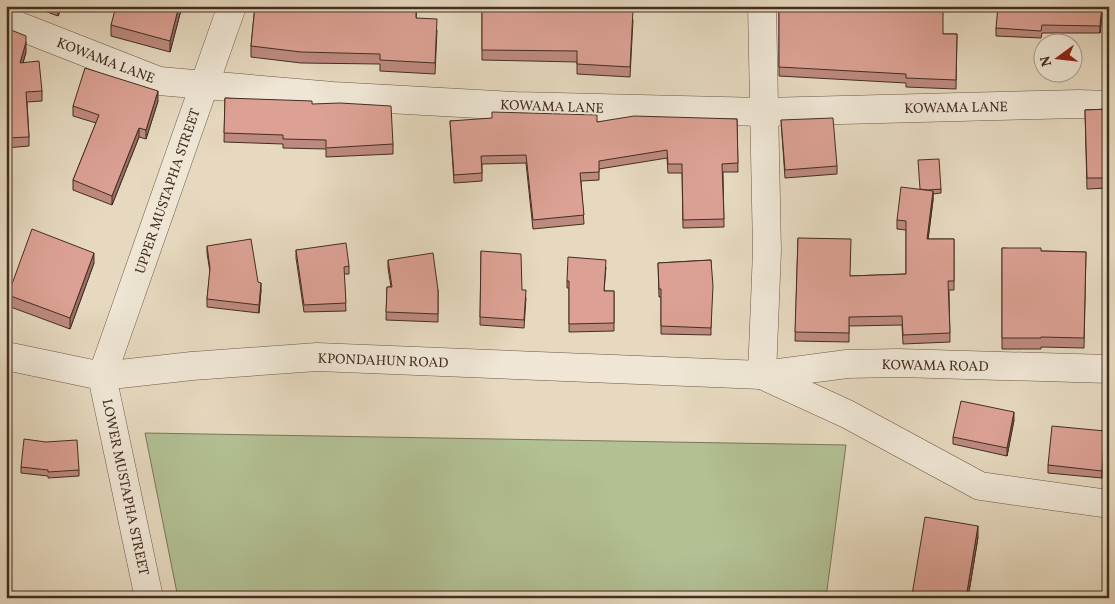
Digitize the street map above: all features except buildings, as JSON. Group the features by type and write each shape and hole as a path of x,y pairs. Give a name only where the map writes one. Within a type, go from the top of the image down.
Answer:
{"street":[{"name":"UPPER MUSTAPHA STREET","path":"102,376 232,6"},
{"path":"762,6 767,251 762,375 847,414 980,486 1109,504"},
{"name":"KOWAMA LANE","path":"6,21 159,81 333,96 516,106 764,112 1079,104 1109,105"},
{"name":"KPONDAHUN ROAD","path":"6,356 102,376 192,366 317,357 762,375"},
{"name":"KOWAMA ROAD","path":"762,375 847,364 889,363 1109,369"},
{"name":"LOWER MUSTAPHA STREET","path":"102,376 149,598"}],"green space":[{"path":"145,433 846,445 826,598 178,598"}]}
